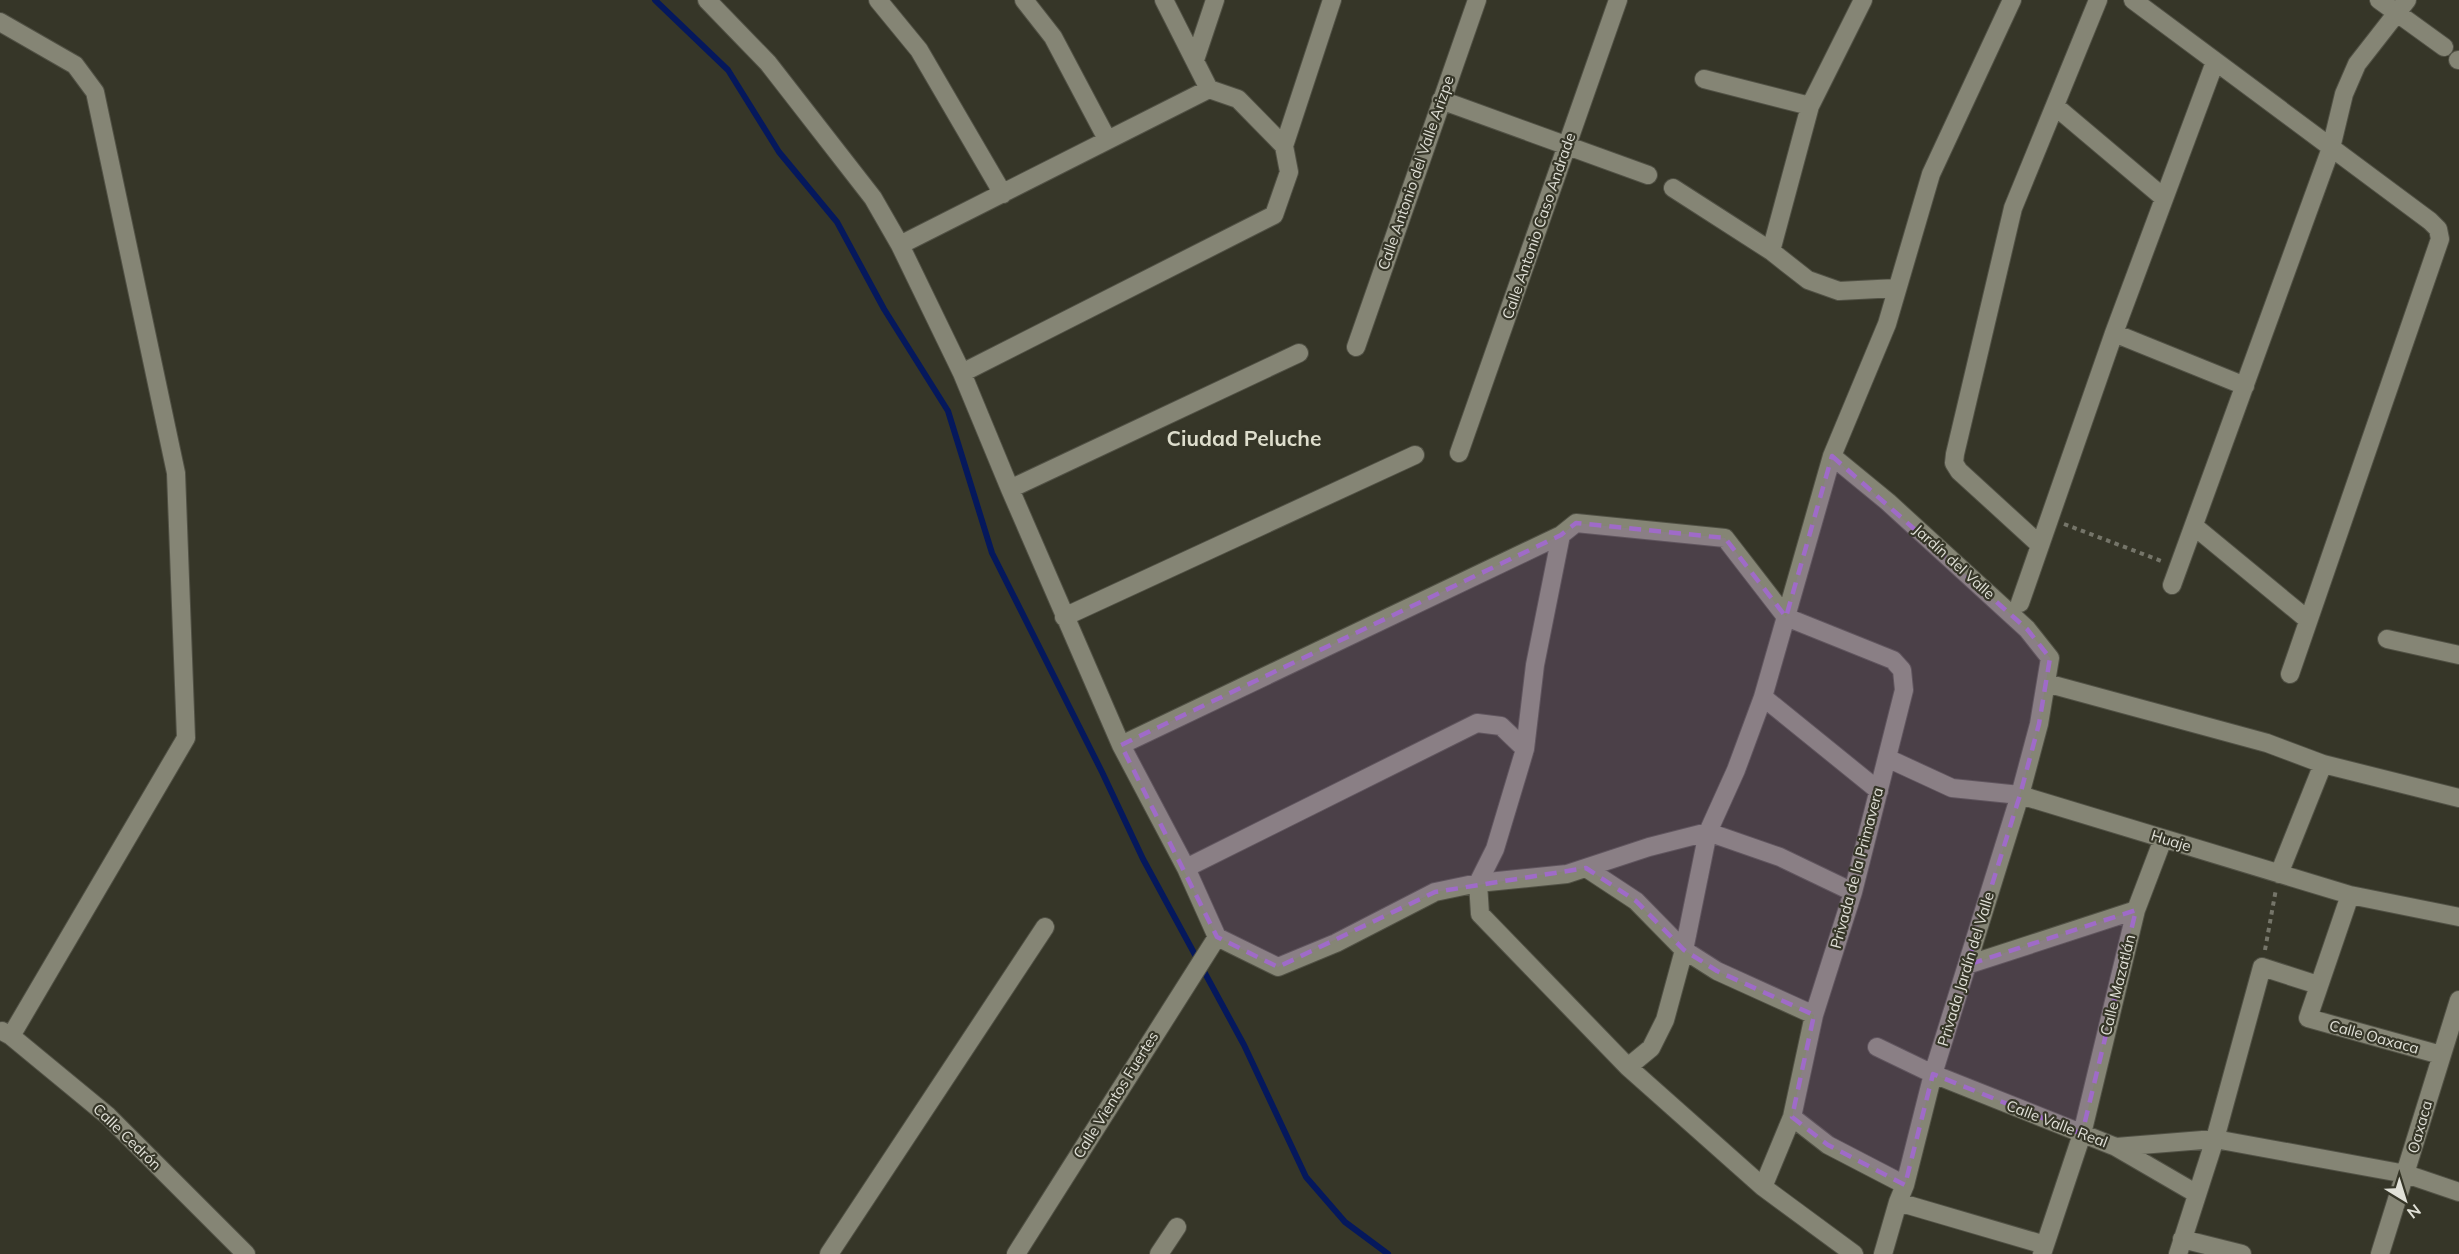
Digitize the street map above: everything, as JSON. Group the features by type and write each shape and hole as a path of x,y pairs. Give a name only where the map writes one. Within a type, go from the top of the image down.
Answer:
{"street":[{"path":"707,0 768,63 873,198 900,245 962,373 1121,745 1186,868 1212,944 1278,967 1336,943 1436,892 1478,883 1568,874 1649,847 1708,832 1780,857 1853,892"},
{"path":"878,0 919,50 1003,194"},
{"path":"1024,0 1053,37 1107,139"},
{"path":"1164,0 1209,89"},
{"path":"1196,60 1215,0"},
{"path":"962,373 1274,215 1289,172 1284,146 1332,0"},
{"name":"Calle Antonio del Valle Arizpe","path":"1356,347 1477,0"},
{"name":"Calle Antonio Caso Andrade","path":"1459,453 1618,0"},
{"path":"1771,251 1809,106 1863,0"},
{"path":"1628,1067 1651,1048 1658,1038 1684,950 1708,832 1736,770 1763,697 1832,456 1887,324 1931,174 2012,0"},
{"path":"2040,545 1959,471 1954,463 2013,208 2098,0"},
{"path":"2133,0 2430,220 2438,229 2440,239 2290,674"},
{"path":"2379,0 2402,6 2444,47"},
{"path":"2175,576 2331,148 2344,94 2357,64 2402,6"},
{"path":"0,22 75,65 95,92 176,473 186,738 5,1033"},
{"path":"2020,603 2114,333 2215,62"},
{"path":"1704,79 1809,106"},
{"path":"900,245 1209,89 1238,99 1284,146"},
{"path":"1441,100 1648,175"},
{"path":"2055,106 2164,198"},
{"path":"1673,188 1771,251 1808,280 1839,291 1897,288"},
{"path":"2114,333 2245,386"},
{"path":"1010,489 1299,353"},
{"path":"1065,617 1415,455"},
{"name":"Jardín del Valle","path":"1832,456 1888,502 2027,629 2050,658 2046,683"},
{"path":"1121,745 1561,535 1576,523 1725,538 1786,617"},
{"path":"2194,526 2308,620"},
{"path":"1561,535 1535,665 1525,749 1495,849 1478,883 1480,914 1628,1067 1763,1187 1854,1254"},
{"name":"Privada de la Primavera","path":"1763,1187 1792,1117 1814,1015 1853,892 1904,690 1902,670 1893,660 1786,617"},
{"path":"2387,639 2459,655"},
{"path":"2046,683 2267,743 2323,764 2459,798"},
{"name":"Privada Jardín del Valle","path":"1883,1254 1902,1193 1932,1074 2020,795 2039,724 2046,683"},
{"path":"1763,697 1878,791"},
{"path":"1186,868 1476,723 1501,726 1525,749"},
{"name":"Huaje","path":"1887,758 1952,788 2020,795 2350,895 2459,917"},
{"path":"2278,874 2323,764"},
{"name":"Calle Mazatlán","path":"2044,1249 2082,1134 2136,910 2163,839"},
{"path":"1586,868 1636,901 1684,950 1717,971 1814,1015"},
{"path":"2242,1254 2180,1247 2215,1139 2262,967 2318,985 2350,895"},
{"path":"1967,965 2136,910"},
{"path":"836,1250 1045,927"},
{"name":"Calle Vientos Fuertes","path":"1016,1254 1212,944"},
{"name":"Calle Oaxaca","path":"2318,985 2308,1018 2441,1055"},
{"name":"Oaxaca","path":"2380,1254 2459,1000"},
{"name":"Calle Cedrón","path":"5,1033 108,1116 246,1254"},
{"name":"Calle Valle Real","path":"1877,1047 1932,1074 2116,1147 2215,1139 2406,1174 2459,1192"},
{"path":"1792,1117 1828,1145 1902,1193 2044,1249"},
{"path":"2116,1147 2197,1194"},
{"path":"1159,1254 1177,1227"}],"path":[{"path":"2049,519 2175,576"},
{"path":"2262,967 2278,874"}],"highlighted area":[{"path":"1832,456 2027,629 2050,658 2039,724 2020,795 1967,965 2136,910 2082,1134 1933,1074 1905,1185 1828,1145 1792,1117 1814,1015 1717,971 1684,950 1636,901 1586,868 1435,892 1278,967 1217,937 1121,745 1561,535 1576,523 1725,538 1786,617"}],"waterway":[{"path":"655,0 728,70 779,152 837,222 884,309 948,411 992,553 1143,859 1244,1045 1306,1177 1345,1222 1388,1254"}],"district":[{"name":"Ciudad Peluche","path":"1244,439"}]}
